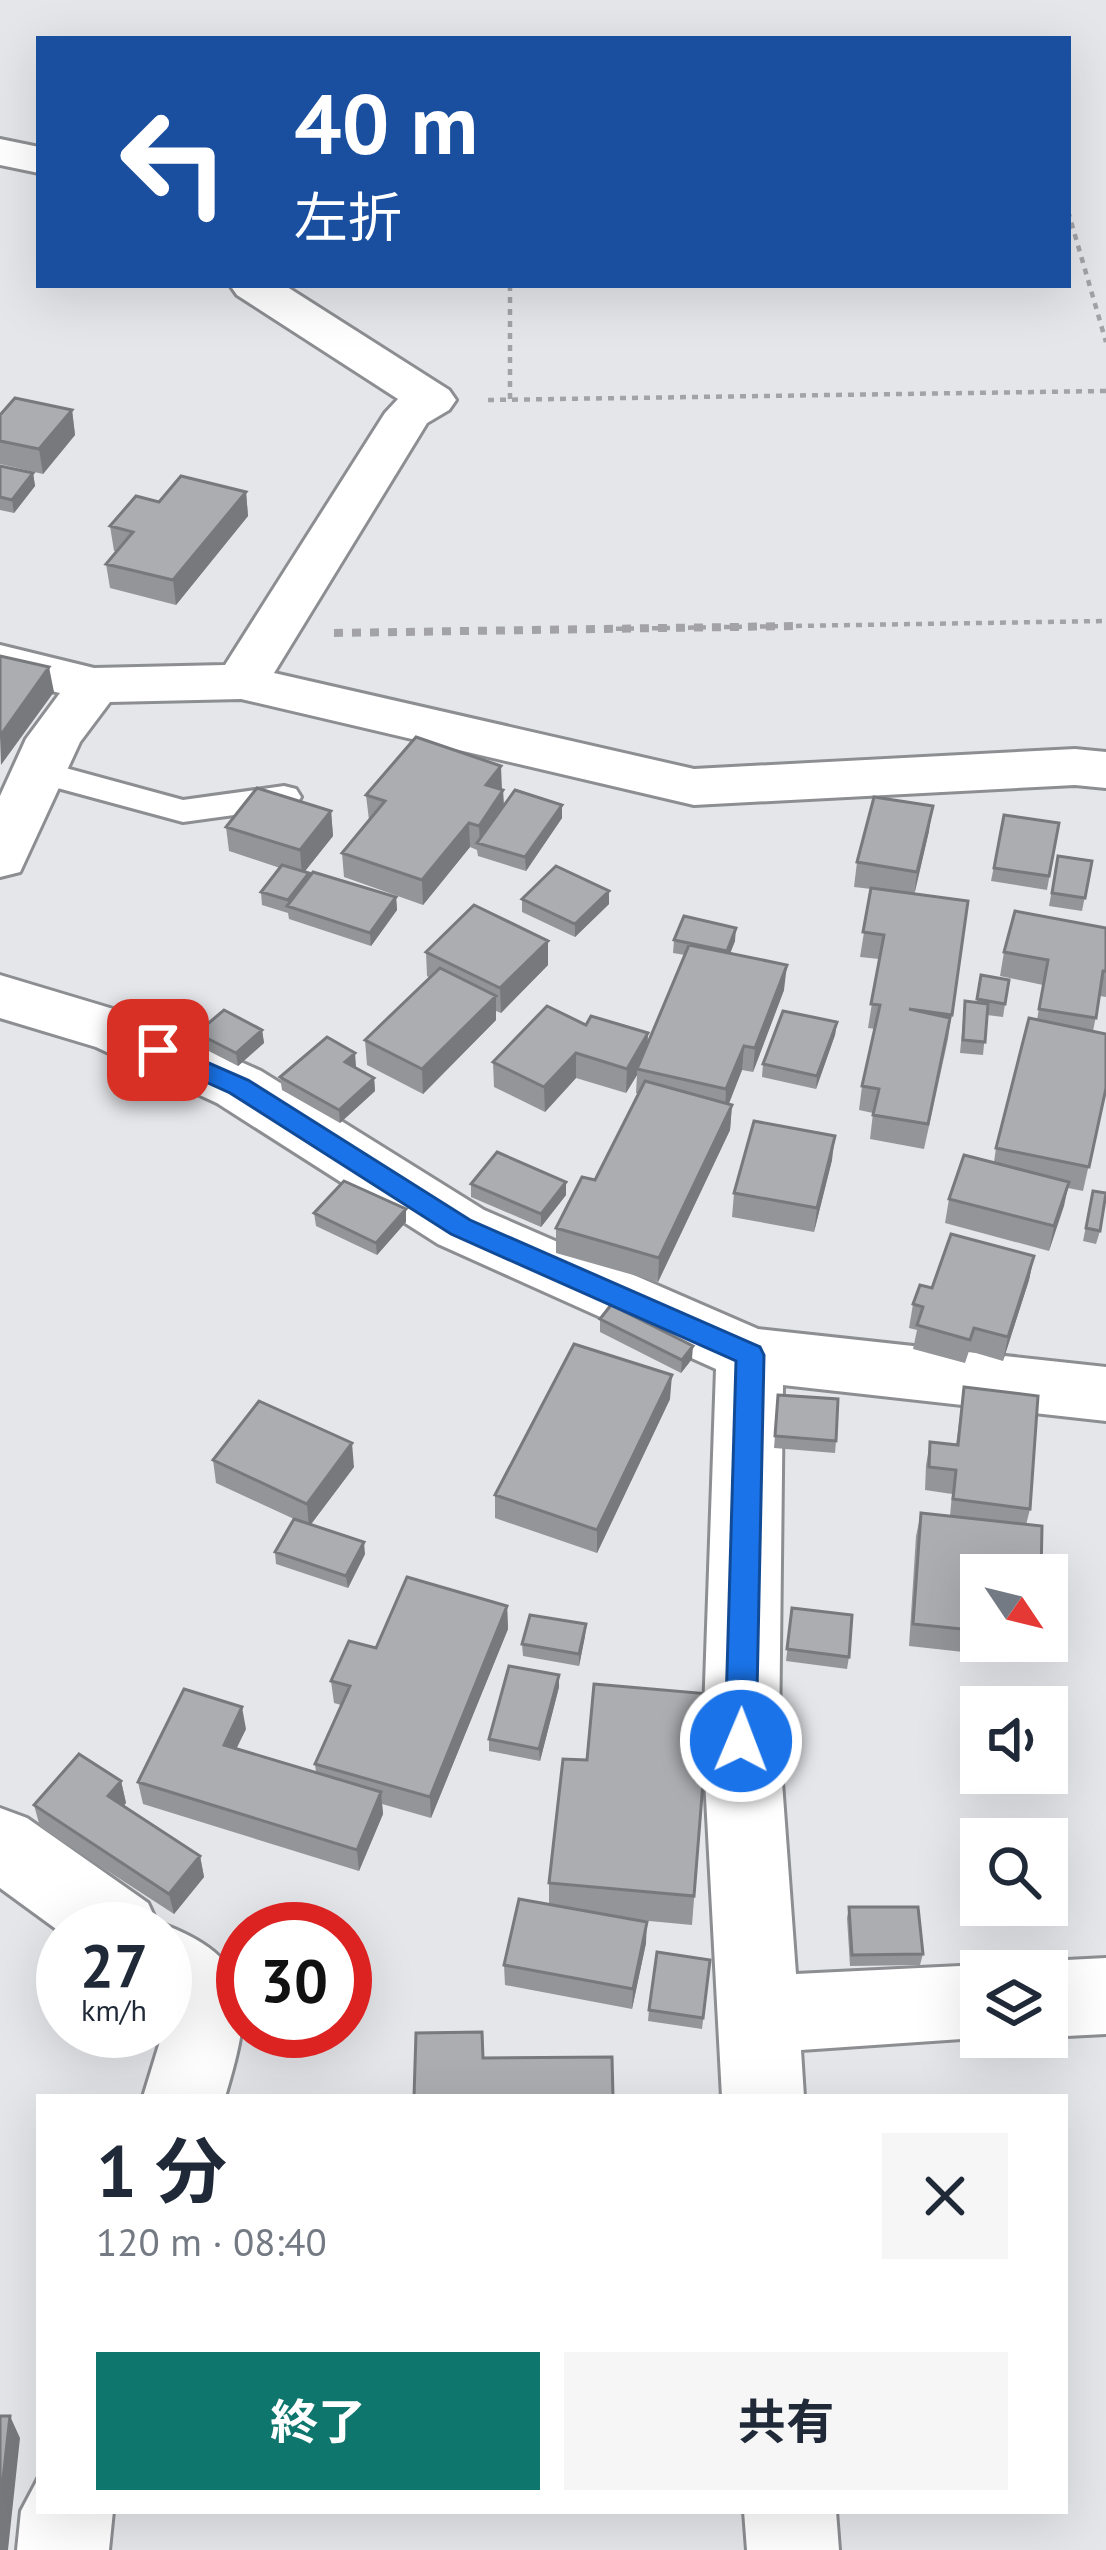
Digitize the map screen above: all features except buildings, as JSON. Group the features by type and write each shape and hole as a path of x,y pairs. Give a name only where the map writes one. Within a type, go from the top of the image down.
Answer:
{"street":[{"path":"0,152 36,159"},
{"path":"241,682 410,413 432,400 258,288"},
{"path":"0,662 94,685 241,682 694,787 1075,767 1106,770"},
{"path":"0,858 54,740 94,685"},
{"path":"0,996 118,1032 239,1087 460,1227 750,1355 1106,1394"},
{"path":"750,1355 741,1741 763,2094"},
{"path":"0,1843 82,1902"},
{"path":"185,2094 210,2012 192,1981"},
{"path":"1068,1998 1106,1996"},
{"path":"758,2014 960,2003"},
{"path":"63,2550 67,2514"},
{"path":"790,2514 793,2550"}],"lane":[{"path":"40,772 183,811 284,797"}],"path":[{"path":"1071,222 1106,342"},
{"path":"510,288 510,400"},
{"path":"432,400 1106,391"},
{"path":"272,634 1106,621"}],"route":[{"path":"158,1050 239,1087 460,1227 750,1355 741,1741"}]}
